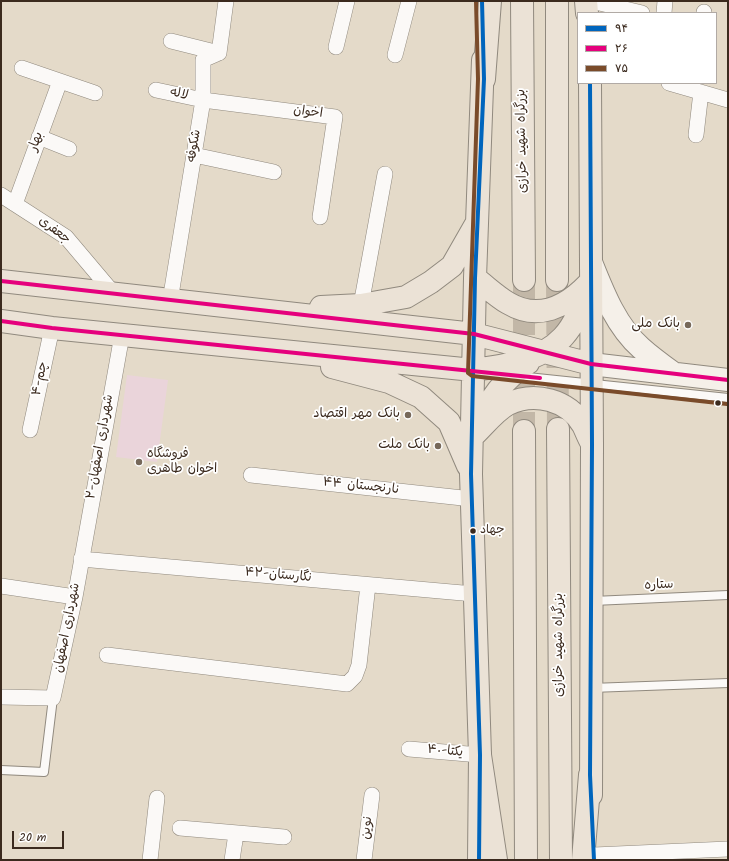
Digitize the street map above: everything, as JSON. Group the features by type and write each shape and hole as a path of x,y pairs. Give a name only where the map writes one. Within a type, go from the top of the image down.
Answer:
{"main road":[{"path":"482,1 484,79"},
{"path":"479,860 480,755 471,474 475,278 484,79 490,1"},
{"name":"بزرگراه شهید خرازی","path":"522,1 524,280"},
{"path":"557,1 557,280"},
{"path":"586,1 587,12"},
{"path":"590,12 591,1"},
{"path":"590,84 592,445 590,858"},
{"path":"255,311 361,305 406,297 431,282 452,266 478,219"},
{"path":"475,278 508,303 524,309 542,310 559,307 575,298 591,271"},
{"path":"472,437 488,403 511,375 563,337 576,318 591,271"},
{"path":"591,271 625,330 640,348 673,373"},
{"path":"1,281 255,311 474,334 542,352 591,373 673,373 728,380"},
{"path":"1,321 52,328 473,370 518,363 542,352"},
{"path":"259,349 389,382 421,397 448,422 471,474"},
{"path":"472,437 508,405 528,398 550,399 569,409 583,425 592,445"},
{"name":"بزرگراه شهید خرازی","path":"558,429 561,860"},
{"path":"524,431 526,860"},
{"path":"480,755 496,860"}],"street":[{"path":"171,42 219,53 226,1"},
{"path":"336,47 347,1"},
{"path":"395,55 409,1"},
{"path":"591,1 638,12"},
{"path":"664,12 665,1"},
{"name":"شکوفه","path":"170,301 203,100 203,60 219,53"},
{"path":"22,68 95,93"},
{"name":"بهار","path":"15,204 60,81"},
{"path":"674,84 692,88 728,100"},
{"path":"692,88 696,135"},
{"name":"لاله","path":"156,90 203,100"},
{"name":"اخوان","path":"203,100 335,116 320,217"},
{"path":"39,137 69,149"},
{"path":"194,155 274,172"},
{"path":"361,305 384,174"},
{"name":"جعفری","path":"1,195 66,237 115,294"},
{"name":"۴-چم","path":"30,430 52,328"},
{"name":"۲-شهرداری اصفهان","path":"81,559 122,334"},
{"name":"۴۴ نارنجستان","path":"251,475 472,500"},
{"name":"۴۲-نگارستان","path":"81,559 474,594"},
{"name":"شهرداری اصفهان","path":"53,698 75,597 81,559"},
{"path":"107,655 347,684 355,676 359,665 368,585"},
{"path":"1,586 75,597"},
{"path":"1,697 53,698"},
{"name":"۴۰-یکتا","path":"409,748 480,755"},
{"name":"نوین","path":"364,860 372,796"},
{"path":"150,860 157,798"},
{"path":"180,828 284,837"},
{"path":"232,860 236,834"},
{"path":"590,858 728,850"}],"lane":[{"path":"473,370 511,375 591,373 728,398"},
{"name":"ستاره","path":"591,601 728,595"},
{"path":"590,688 728,683"},
{"path":"1,770 44,772 53,698"}],"shaded area":[{"path":"127,375 168,380 157,462 116,457"}],"tunnel":[{"path":"524,280 524,431"},
{"path":"557,280 558,429"}],"transit line":[{"name":"۷۵","path":"476,1 478,79 468,373 472,376 727,404"},
{"name":"۹۴","path":"479,860 480,755 471,474 475,278 484,79 482,1"},
{"name":"۹۴","path":"590,84 592,445 590,775 594,860"},
{"name":"۲۶","path":"1,281 474,334 591,364 728,380"},
{"name":"۲۶","path":"1,321 52,328 540,378"}],"place":[{"name":"بانک ملی","path":"688,325"},
{"name":"بانک مهر اقتصاد","path":"408,415"},
{"name":"بانک ملت","path":"438,446"},
{"name":"فروشگاه اخوان طاهری","path":"139,462"},
{"name":"جهاد","path":"473,531"}]}
